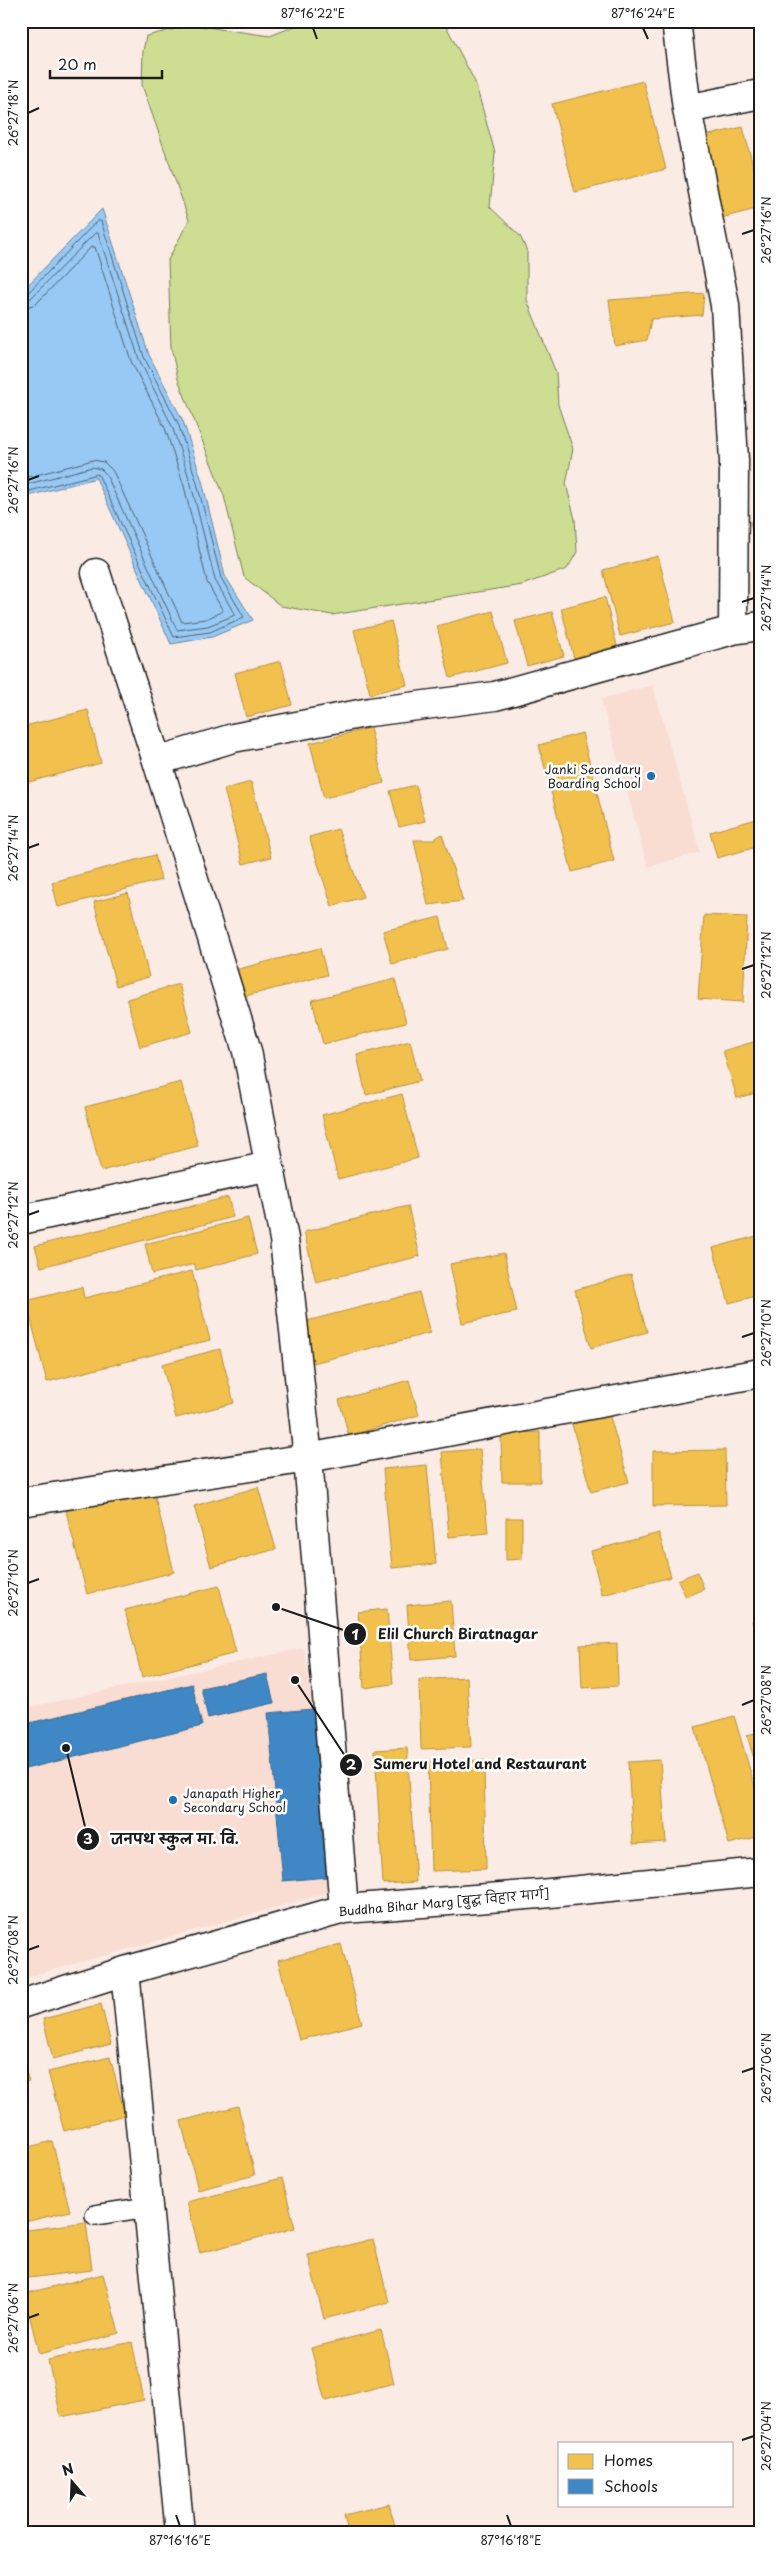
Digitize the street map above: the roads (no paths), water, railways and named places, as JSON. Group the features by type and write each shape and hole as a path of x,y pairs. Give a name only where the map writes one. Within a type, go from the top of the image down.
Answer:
{"street":[{"path":"676,21 687,108 725,305 734,461 733,630"},
{"path":"687,108 760,94"},
{"path":"96,573 157,761 247,1051 284,1239 308,1458 344,1909"},
{"path":"157,761 234,738 360,714 495,696 733,630 760,626"},
{"path":"21,1220 269,1166"},
{"path":"21,1502 308,1458 760,1373"},
{"name":"Buddha Bihar Marg [बुद्ध विहार मार्ग]","path":"21,2004 125,1970 344,1909 540,1894 760,1872"},
{"path":"125,1970 180,2533"}],"lane":[{"path":"95,2214 148,2207"}],"water":[{"path":"102,209 149,355 183,421 202,481 225,576 253,620 212,637 171,644 96,478 21,498 21,292"}],"place":[{"name":"Janki Secondary Boarding School","path":"651,776"},
{"name":"Elil Church Biratnagar","path":"276,1607"},
{"name":"Sumeru Hotel and Restaurant","path":"295,1680"},
{"name":"जनपथ स्कुल मा. वि.","path":"66,1748"},
{"name":"Janapath Higher Secondary School","path":"173,1800"}]}
